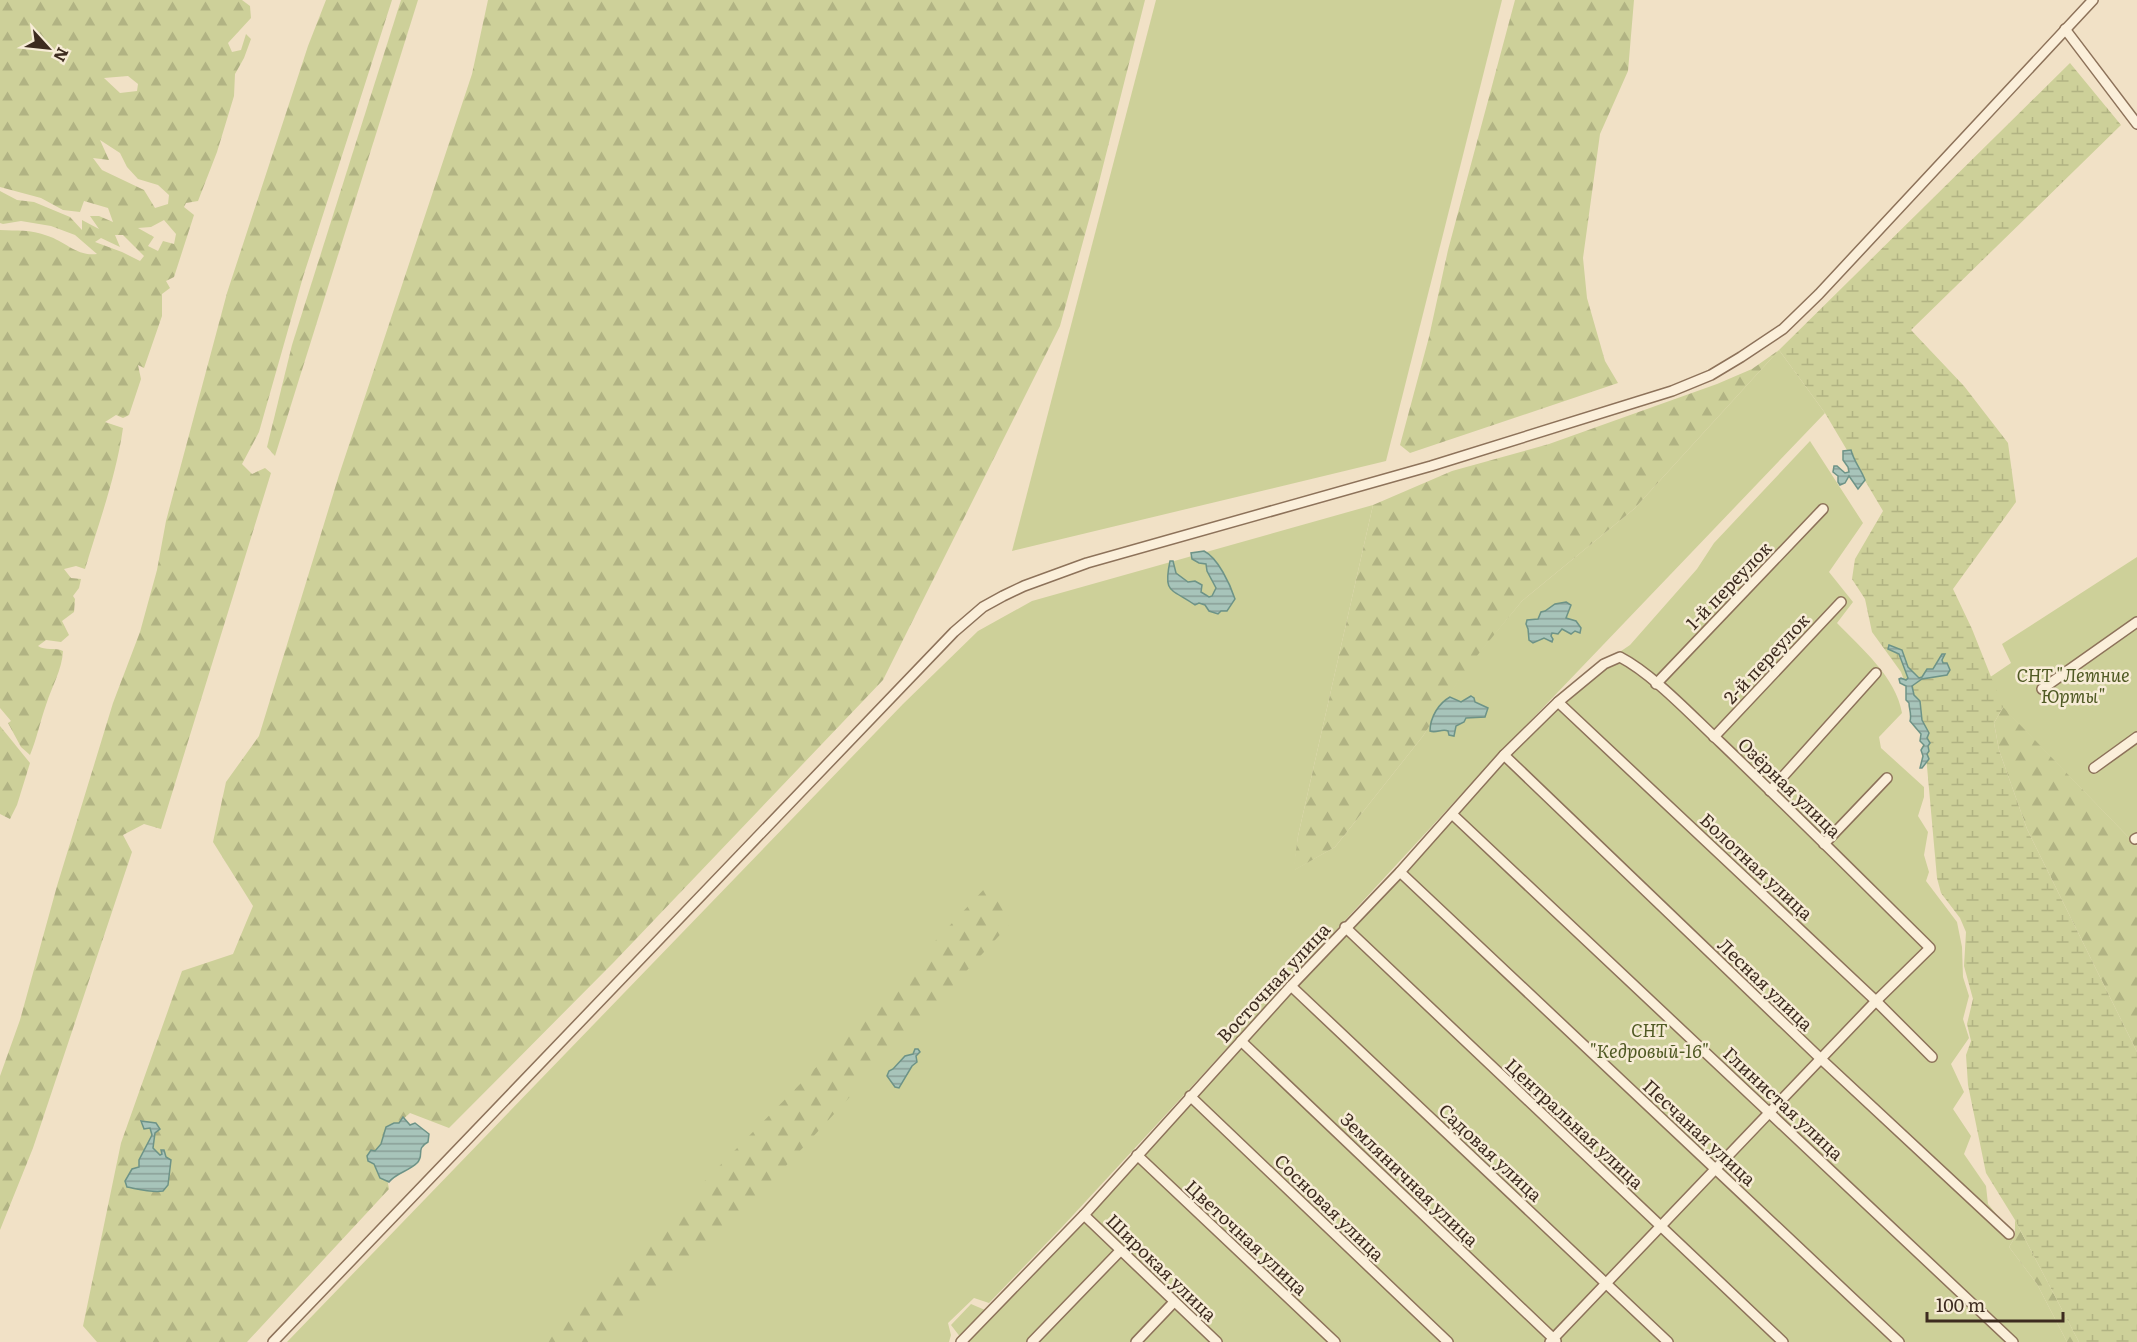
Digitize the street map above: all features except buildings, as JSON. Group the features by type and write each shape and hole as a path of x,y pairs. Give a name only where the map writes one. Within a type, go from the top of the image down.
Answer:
{"street":[{"path":"273,1342 954,632 983,607 1024,586 1086,563 1594,417 1672,391 1711,375 1742,357 1783,328 1812,301 2093,0"},
{"path":"2065,29 2098,69 2137,124"},
{"name":"1-й переулок","path":"1656,684 1823,509"},
{"name":"2-й переулок","path":"1714,737 1841,602"},
{"path":"2042,689 2137,622"},
{"name":"Озёрная улица","path":"1620,657 1631,662 1714,737 1930,948 1876,1001"},
{"name":"Восточная улица","path":"961,1342 1084,1215 1345,927 1400,872 1504,755 1558,702 1604,664 1620,657"},
{"path":"1770,791 1876,672"},
{"name":"Болотная улица","path":"1558,702 1876,1001 1932,1057"},
{"path":"2094,768 2137,737"},
{"name":"Лесная улица","path":"1504,755 1821,1059 2009,1234"},
{"path":"1824,844 1887,778"},
{"name":"Глинистая улица","path":"1452,814 2013,1342"},
{"name":"Песчаная улица","path":"1400,872 1899,1342"},
{"name":"Центральная улица","path":"1345,927 1782,1342"},
{"name":"Садовая улица","path":"1291,986 1668,1342"},
{"path":"1553,1341 1605,1283 1662,1227 1876,1001"},
{"name":"Земляничная улица","path":"1241,1041 1553,1341"},
{"name":"Сосновая улица","path":"1190,1096 1448,1342"},
{"name":"Цветочная улица","path":"1137,1155 1335,1342"},
{"name":"Широкая улица","path":"1084,1215 1217,1342"},
{"path":"1032,1342 1120,1251"},
{"path":"1136,1342 1174,1302"}],"green space":[{"path":"0,0 242,0 250,6 251,18 228,43 232,52 241,50 246,34 251,39 235,74 234,96 217,152 198,201 186,203 184,207 194,215 174,277 166,281 170,288 162,294 162,316 144,368 138,365 141,379 129,415 123,418 116,415 105,422 123,428 120,446 107,499 85,569 76,566 64,569 71,578 81,579 79,588 73,596 75,599 74,612 62,621 69,635 61,642 46,640 38,646 63,651 59,671 30,755 21,747 8,723 11,721 0,708 0,230 35,232 54,238 77,251 97,254 75,235 51,226 21,221 0,223 0,191 17,200 34,202 70,217 82,230 82,220 99,229 90,216 99,216 113,222 108,208 84,201 80,212 63,210 41,198 0,187","holes":["128,76 138,84 137,91 120,93 104,78","100,140 120,153 127,167 138,179 158,185 169,195 168,204 155,208 144,190 102,170 93,158 109,160","164,220 176,234 174,244 163,241 158,251 148,246 154,237 138,228 151,227","115,235 123,235 144,256 140,261 95,242 101,238 120,247"]},
{"path":"326,0 392,0 303,277 259,432 242,464 252,474 265,468 271,473 161,829 144,824 123,835 132,852 33,1148 0,1230 0,1076 20,1020 57,886 113,703 140,632 157,570 166,521 227,293 308,46"},
{"path":"401,0 418,0 275,456 267,447 292,345"},
{"path":"488,0 1145,0 1060,326 883,680 614,962 449,1128 410,1113 392,1129 383,1156 389,1189 247,1342 97,1342 83,1326 121,1143 182,971 233,954 253,906 213,842 226,782 259,736 339,475 472,74"},
{"path":"1156,0 1502,0 1386,461 1012,551"},
{"path":"1515,0 1634,0 1628,71 1600,134 1583,258 1587,298 1605,361 1618,383 1410,453 1400,445 1429,337 1448,250"},
{"path":"2070,63 2121,125 1911,330 1964,386 2008,443 2016,502 1953,589 1972,629 2003,707 1994,723 1999,750 2027,829 2137,1052 2137,1342 2079,1342 2015,1220 1986,1173 1968,1085 1966,1055 1971,1041 1967,1024 1973,999 1964,966 1966,932 1960,918 1941,893 1937,878 1924,733 1901,672 1872,632 1865,599 1852,579 1855,559 1883,511 1825,413 1779,350"},
{"path":"1779,350 1825,413 1492,761 1063,1226 989,1303 974,1298 948,1323 951,1335 949,1342 287,1342 903,704 978,631 1032,601 1373,505 1298,836 1294,870 1335,847 1423,736 1466,668 1522,601 1634,509"},
{"path":"1779,350 1634,509 1522,601 1467,668 1423,736 1335,847 1293,871 1298,836 1373,505 1452,471 1549,444 1717,384 1752,369"},
{"name":"СНТ \"Кедровый-16\"","path":"1810,441 1863,523 1829,572 1853,602 1837,623 1867,653 1893,687 1902,713 1879,737 1881,748 1924,787 1924,797 1918,816 1928,832 1924,855 1929,872 1926,881 1957,922 1962,947 1963,977 1969,996 1963,1019 1969,1038 1951,1064 1964,1092 1953,1109 1971,1136 1964,1154 1986,1186 1988,1204 2015,1237 2009,1247 2037,1284 2067,1342 964,1342 951,1325 971,1304 985,1310 1133,1156 1498,756 1565,689 1630,645 1697,569 1714,543"},
{"name":"СНТ \"Летние Юрты\"","path":"2137,557 2137,846 1980,684 2011,663 2002,644"},
{"path":"2003,707 2137,846 2137,1052 2027,829 1999,750 1994,723"},
{"path":"0,726 30,763 17,805 10,819 0,814"},
{"path":"988,885 1007,899 1009,925 785,1167 610,1342 546,1342 805,1079"},
{"path":"2015,1220 2079,1342 2067,1342 2037,1284 2009,1247 2015,1237"}],"water":[{"path":"1851,450 1865,480 1858,489 1849,476 1845,483 1840,485 1838,476 1833,472 1834,466 1837,466 1845,473 1849,472 1843,460 1843,451"},
{"path":"1204,551 1219,565 1235,599 1227,611 1221,611 1218,614 1209,611 1205,605 1199,603 1195,605 1171,589 1169,585 1168,572 1170,561 1173,561 1176,573 1188,582 1195,581 1202,585 1201,592 1209,597 1212,596 1216,588 1206,564 1192,559 1191,553"},
{"path":"1566,602 1571,605 1566,618 1576,621 1581,628 1580,633 1575,631 1571,634 1562,629 1558,634 1552,633 1552,642 1544,638 1533,643 1529,640 1527,620 1538,619 1541,612 1555,604"},
{"path":"1889,645 1902,650 1908,667 1919,678 1927,669 1933,669 1942,654 1945,654 1943,663 1947,663 1950,670 1947,675 1922,679 1912,686 1914,695 1920,701 1922,720 1929,733 1927,738 1930,743 1927,754 1929,759 1922,768 1920,768 1923,756 1921,750 1924,745 1920,741 1921,734 1910,721 1906,686 1900,683 1899,679 1908,678 1899,654 1888,649"},
{"path":"1471,696 1475,702 1488,708 1485,717 1466,718 1464,722 1456,726 1454,736 1449,735 1446,730 1430,731 1433,716 1446,700 1450,697 1461,702"},
{"path":"915,1049 920,1052 916,1056 917,1062 912,1066 899,1088 895,1087 887,1076 889,1071 905,1056 913,1054"},
{"path":"403,1117 410,1125 415,1123 429,1134 428,1142 422,1147 417,1163 389,1182 380,1178 374,1164 368,1161 367,1156 371,1150 375,1151 381,1144 386,1127 399,1123"},
{"path":"141,1121 156,1123 160,1129 155,1133 153,1148 160,1155 161,1150 164,1150 166,1157 171,1160 168,1185 163,1191 127,1187 125,1181 132,1169 139,1167 139,1160 152,1135 150,1128 144,1129"}]}
